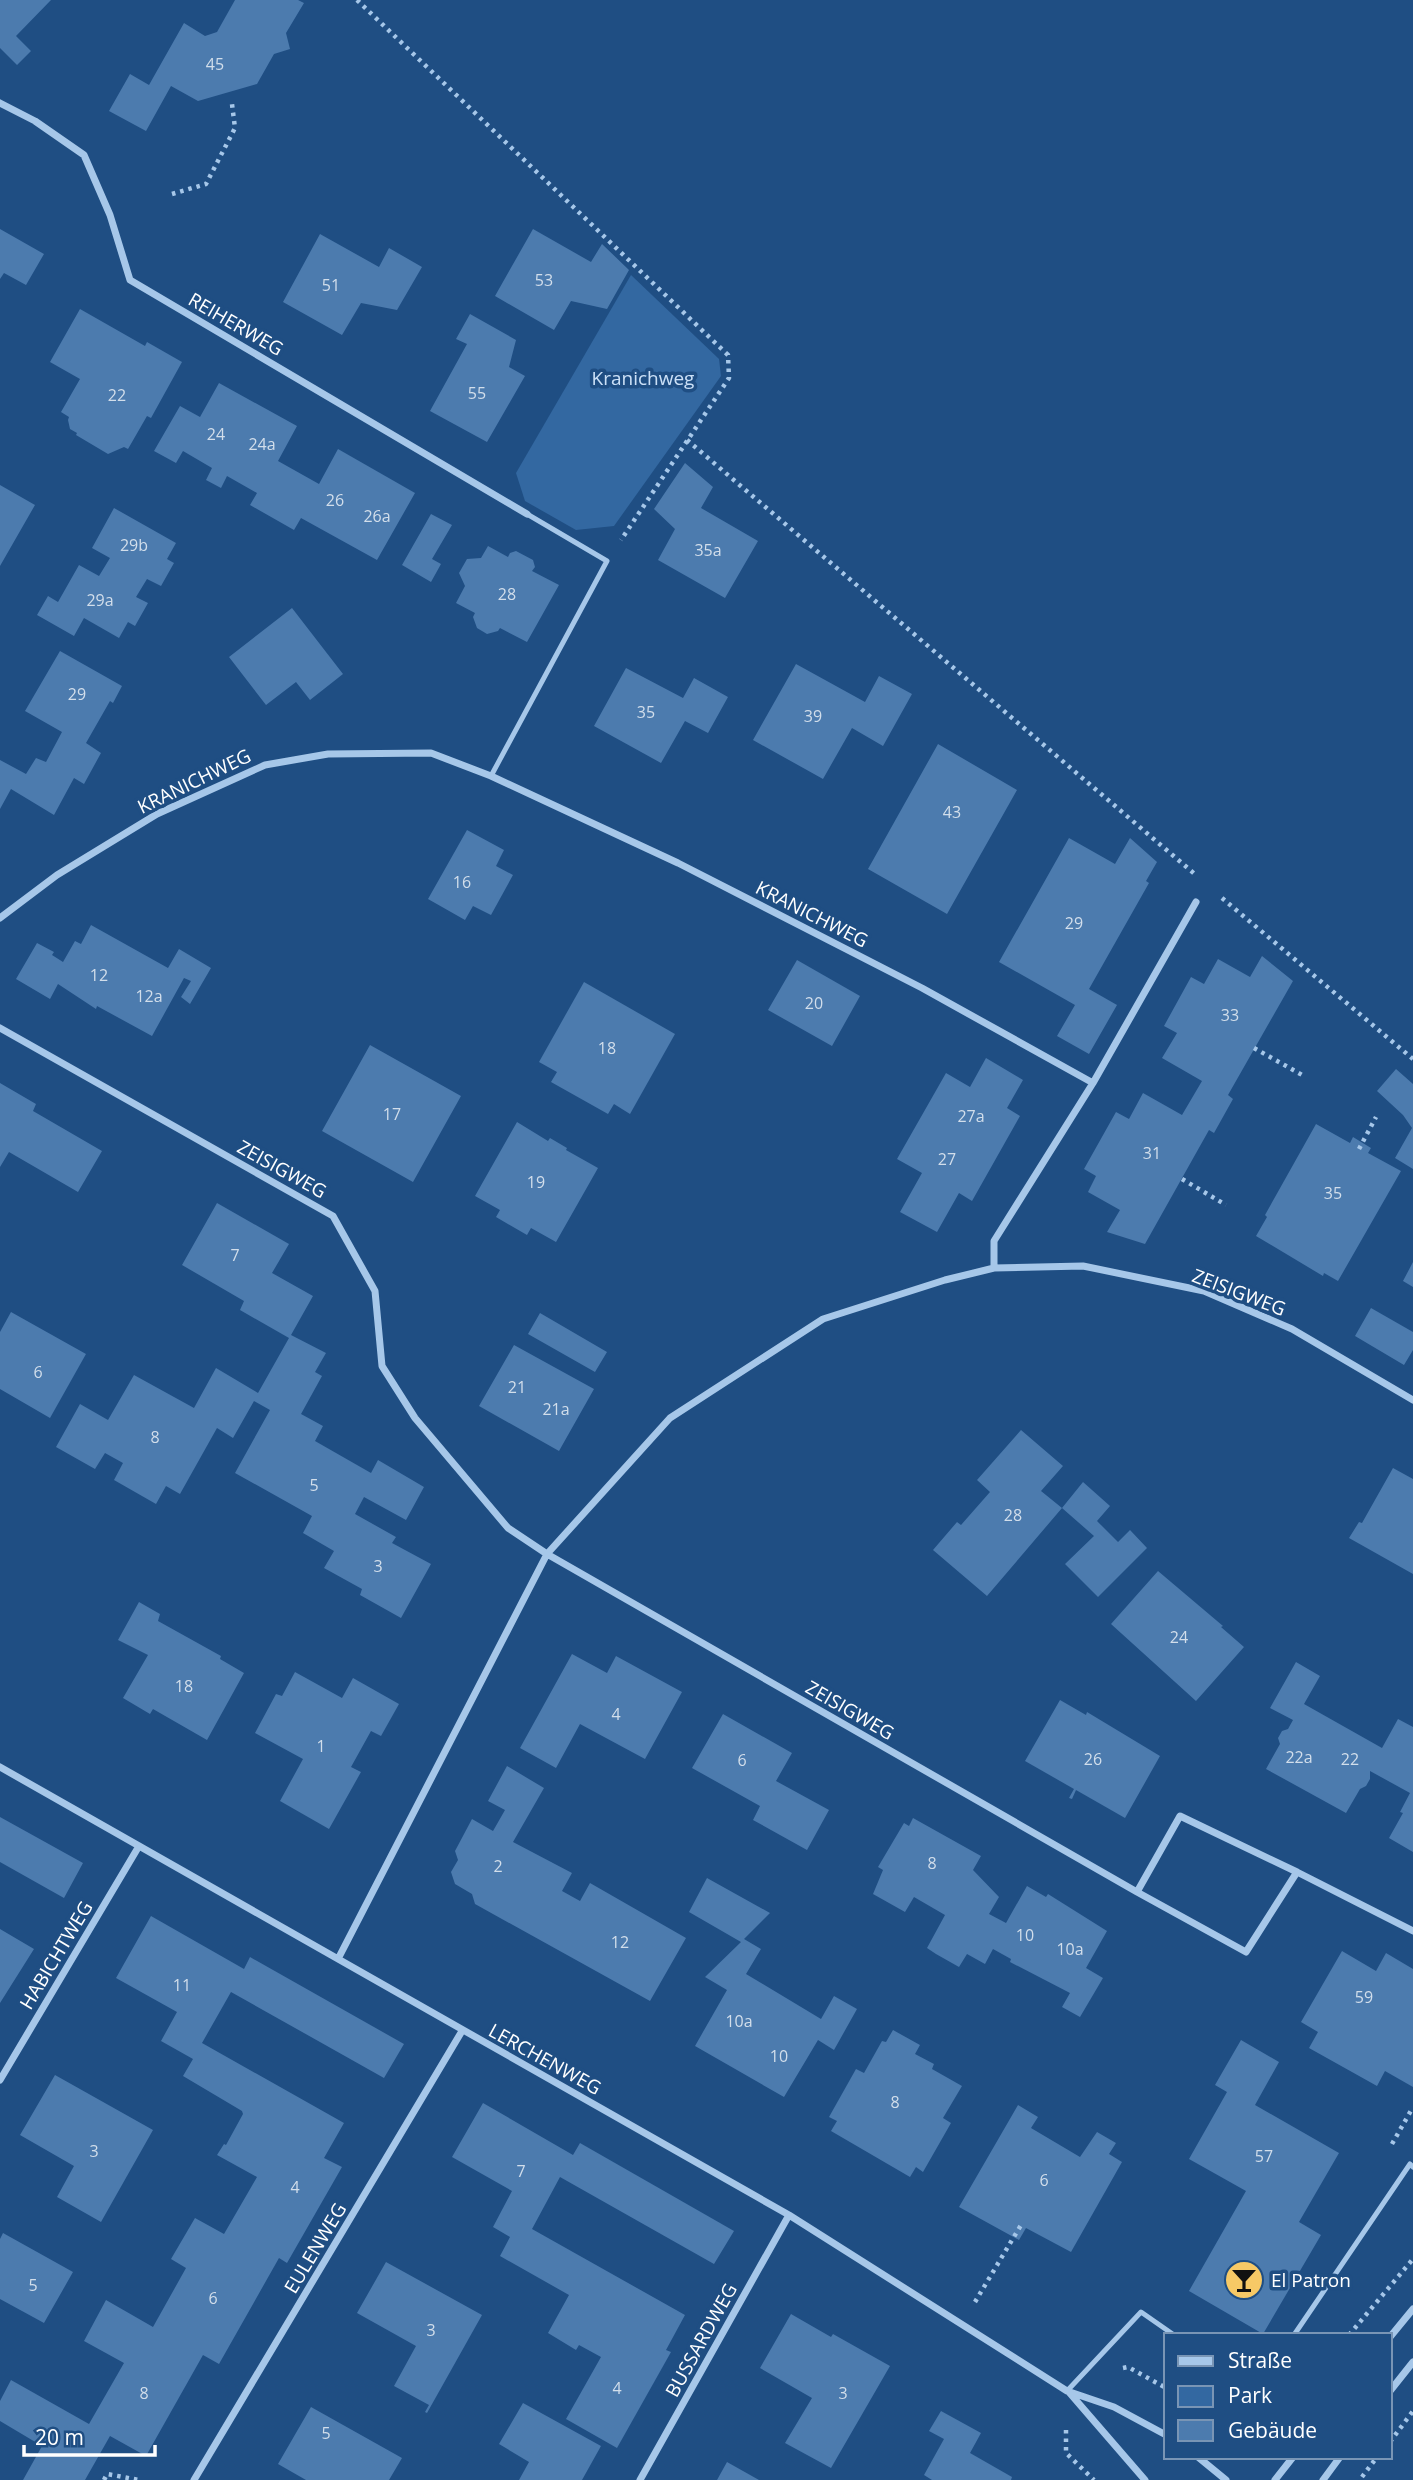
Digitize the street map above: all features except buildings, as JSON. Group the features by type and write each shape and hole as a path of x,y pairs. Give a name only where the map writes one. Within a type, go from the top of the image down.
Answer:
{"street":[{"name":"REIHERWEG","path":"0,103 35,121 84,155 110,215 130,280 527,514"},
{"name":"KRANICHWEG","path":"0,918 57,875 157,814 264,765 328,754 431,753 491,776 678,863 922,988 1093,1083"},
{"path":"994,1268 994,1241 1093,1083 1196,902"},
{"name":"ZEISIGWEG","path":"0,1028 333,1216 376,1291 382,1366 415,1418 508,1528 547,1555 1247,1952 1297,1872"},
{"name":"ZEISIGWEG","path":"338,1959 547,1555 670,1418 823,1319 945,1280 994,1268 1083,1266 1204,1291 1292,1329 1413,1400"},
{"name":"LERCHENWEG","path":"0,1767 789,2215 1067,2390 1114,2407 1164,2434"},
{"path":"1137,1892 1180,1816 1413,1931"},
{"name":"HABICHTWEG","path":"0,2080 139,1846"},
{"name":"EULENWEG","path":"194,2480 462,2031"},
{"name":"BUSSARDWEG","path":"640,2480 789,2215"},
{"path":"1392,2335 1413,2309"},
{"path":"1392,2388 1413,2362"},
{"name":"LERCHENWEG","path":"1067,2390 1145,2480"},
{"path":"1200,2459 1226,2480"},
{"path":"1275,2480 1291,2459"},
{"path":"1323,2480 1339,2459"}],"lane":[{"path":"491,776 607,561 527,514"},
{"path":"1295,2333 1409,2164 1413,2167"},
{"path":"1067,2390 1141,2312 1171,2333"}],"path":[{"path":"357,0 728,355 729,377 607,561"},
{"path":"173,194 206,184 235,128 232,104"},
{"path":"687,440 1207,885"},
{"path":"1217,894 1413,1059"},
{"path":"1255,1048 1304,1076"},
{"path":"1360,1149 1376,1117"},
{"path":"1182,1178 1226,1205"},
{"path":"1388,2151 1413,2107"},
{"path":"962,2324 1021,2225"},
{"path":"1351,2333 1413,2259"},
{"path":"1392,2439 1413,2411"},
{"path":"1359,2480 1375,2459"},
{"path":"104,2480 107,2474 139,2480"}],"green space":[{"name":"Kranichweg","path":"631,275 719,359 721,376 614,526 576,530 525,501 516,473"}],"place":[{"name":"El Patron","path":"1244,2280"}]}
